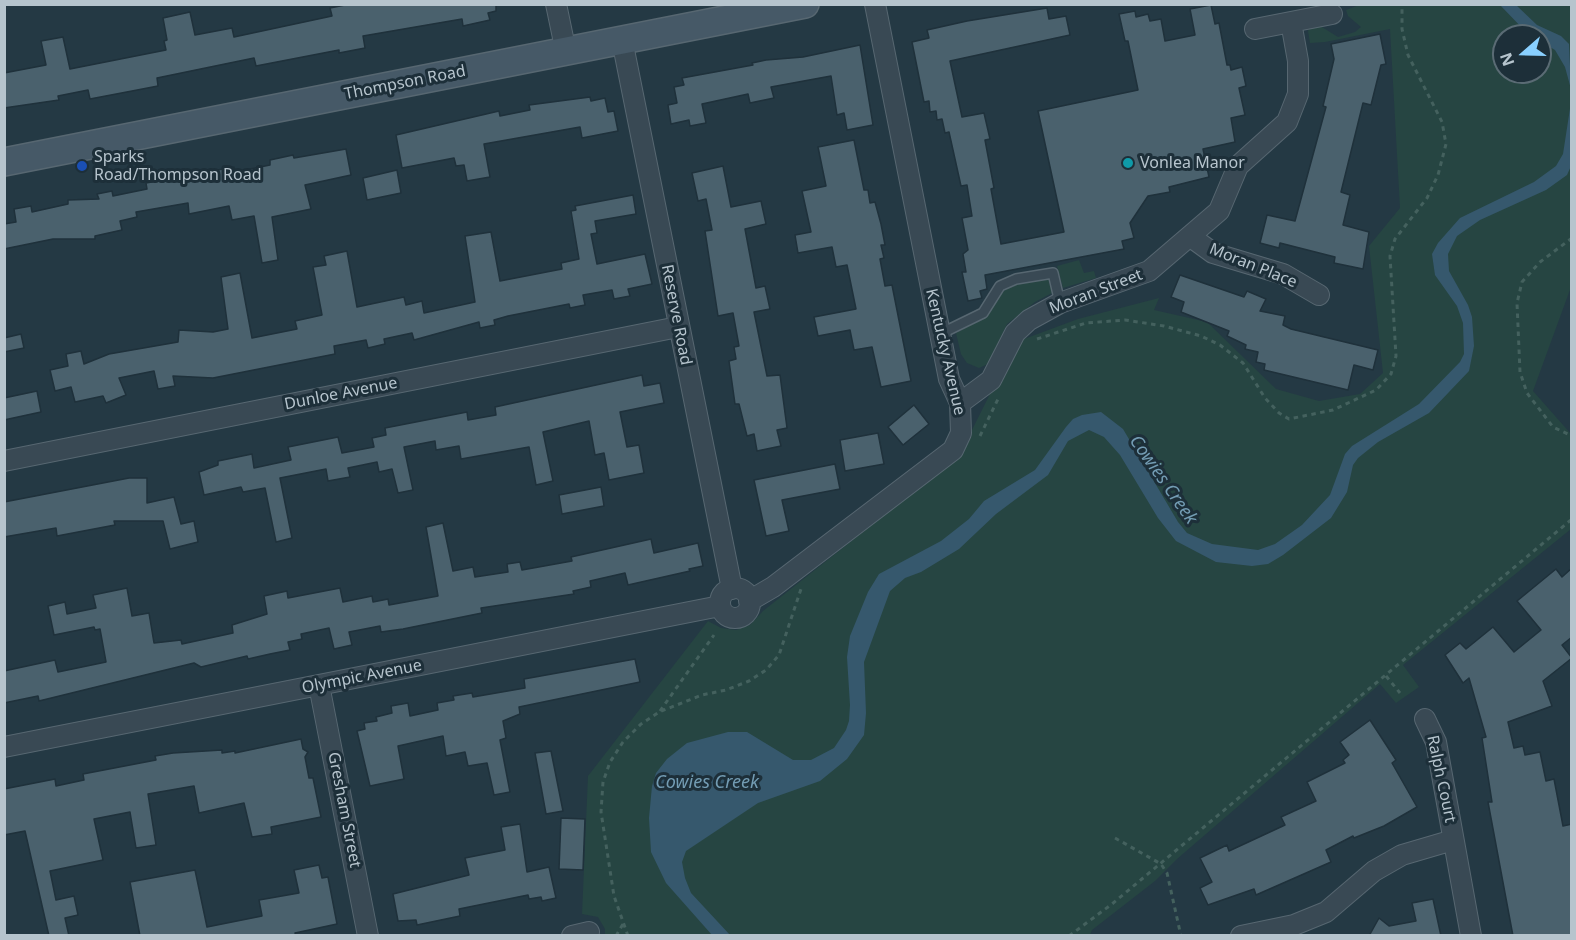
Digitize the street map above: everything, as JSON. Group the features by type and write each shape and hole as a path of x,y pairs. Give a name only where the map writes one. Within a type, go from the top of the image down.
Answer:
{"main road":[{"name":"Thompson Road","path":"4,162 805,4"}],"street":[{"path":"556,4 566,52"},
{"name":"Kentucky Avenue","path":"750,601 772,587 953,450 962,433 960,403 949,380 875,4"},
{"path":"1255,29 1332,14"},
{"name":"Moran Place","path":"1291,22 1298,61 1298,94 1287,122 1238,166 1219,211 1191,237 1213,253 1283,274 1319,295"},
{"name":"Reserve Road","path":"622,40 732,589"},
{"name":"Moran Street","path":"960,403 991,380 1015,333 1034,317 1060,303 1138,277 1191,237"},
{"name":"Dunloe Avenue","path":"4,461 678,327"},
{"path":"732,589 742,590 750,601 747,611 740,618 729,617 720,606 724,593 732,589"},
{"name":"Olympic Avenue","path":"4,747 720,606"},
{"name":"Gresham Street","path":"319,686 368,936"},
{"name":"Ralph Court","path":"1425,719 1436,742 1471,936"},
{"name":"Ralph Court","path":"1241,936 1294,925 1326,912 1374,871 1402,855 1453,840"}],"lane":[{"path":"940,334 983,313 1000,286 1016,279 1053,273 1060,303"}],"path":[{"path":"1028,343 1086,323 1125,320 1164,326 1201,336 1220,345 1243,363 1265,398 1279,413 1290,419 1333,410 1376,390 1392,374 1396,356 1389,256 1395,239 1427,198 1438,175 1446,144 1442,122 1408,55 1402,29 1402,4"},
{"path":"1572,238 1540,262 1522,282 1517,303 1520,372 1527,393 1553,427 1572,436"},
{"path":"978,439 999,395"},
{"path":"1069,936 1161,864 1572,519"},
{"path":"628,936 614,896 601,812 603,782 610,762 623,742 641,724 659,712 702,694 726,690 749,681 766,670 779,655 793,612"},
{"path":"659,712 714,635"},
{"path":"1385,676 1400,693"},
{"path":"1115,838 1161,864 1167,873 1181,936"},
{"path":"616,936 623,924"}],"green space":[{"path":"1359,5 1571,5 1571,287 1533,391 1571,434 1571,529 1403,665 1419,687 1396,703 1380,684 1177,859 1155,881 1092,930 1090,935 605,936 605,929 598,917 582,914 588,776 708,621 721,628 736,630 750,625 763,611 959,456 1016,342 1078,319 1159,298 1154,310 1207,322 1276,389 1319,401 1360,394 1383,373 1369,246 1400,208 1390,29 1310,43 1308,31 1311,25 1317,24 1338,37 1355,32 1361,27 1348,16 1346,10"},
{"path":"1079,260 1084,273 1094,271 1096,278 1063,288 1057,266"},
{"path":"1035,278 1048,278 1052,293 1035,302 1007,324 988,364 979,368 967,363 961,354 956,333 987,317 1001,293 1008,288"}],"water":[{"path":"1500,5 1516,5 1536,24 1518,24"},
{"path":"1552,32 1561,36 1569,44 1571,89 1565,67 1552,48"},
{"name":"Cowies Creek","path":"1571,102 1571,166 1567,175 1546,190 1480,220 1457,236 1448,254 1449,271 1472,317 1474,346 1469,371 1429,413 1378,442 1358,458 1353,465 1347,492 1331,518 1268,564 1252,566 1216,562 1176,541 1158,518 1120,455 1104,437 1089,430 1068,441 1048,475 996,514 959,549 921,572 905,578 890,591 864,662 866,713 864,735 847,759 820,781 758,803 686,851 682,862 691,893 730,935 712,935 666,883 651,852 649,818 652,786 656,773 667,759 687,743 728,732 747,732 793,760 811,760 834,748 849,721 847,657 850,636 868,592 879,574 941,541 969,519 984,501 1035,470 1066,427 1073,419 1082,415 1101,412 1123,429 1178,522 1187,533 1212,544 1258,550 1275,544 1302,525 1330,495 1345,454 1352,446 1419,404 1460,362 1464,354 1463,323 1457,306 1435,275 1432,254 1438,243 1460,218 1534,182 1556,166 1563,154"}],"building":[{"path":"350,4 496,4 496,11 488,13 490,20 463,26 462,19 363,36 365,48 339,53 339,50 256,66 254,58 157,78 158,86 90,99 88,90 58,96 59,100 4,108 4,73 46,65 41,41 63,37 70,69 166,50 164,41 167,40 163,18 190,12 195,35 232,28 234,37 332,16 330,8"},
{"path":"1211,5 1215,24 1219,23 1227,65 1230,65 1231,70 1242,67 1246,86 1239,88 1245,115 1231,118 1235,142 1203,149 1209,177 1169,187 1170,192 1148,196 1130,223 1134,238 1122,241 1124,249 985,275 987,289 980,291 982,298 968,301 962,272 966,272 963,254 968,250 962,218 972,216 967,185 961,186 949,132 945,133 942,119 937,120 936,111 930,112 929,101 924,102 912,42 929,38 927,30 967,21 1047,8 1049,19 1066,16 1070,35 950,61 962,117 984,113 990,139 985,140 994,188 991,189 1001,244 1064,232 1038,111 1138,90 1128,41 1125,41 1119,14 1135,11 1136,17 1148,14 1150,21 1161,19 1165,41 1195,35 1190,9"},
{"path":"1380,34 1386,64 1381,65 1371,105 1363,103 1341,192 1350,195 1343,225 1369,232 1363,269 1334,263 1335,257 1280,243 1279,248 1260,243 1267,215 1295,221 1326,107 1323,106 1334,59 1331,44"},
{"path":"860,45 873,125 847,130 844,113 837,115 831,76 771,87 774,98 750,103 748,94 702,104 706,123 690,126 689,120 671,124 668,105 677,103 674,87 684,85 682,78 753,65 752,63 766,60 803,57"},
{"path":"590,97 591,101 605,98 608,112 614,111 618,131 582,138 580,127 484,144 490,177 467,181 464,165 456,166 454,158 402,168 396,135 499,111 500,116 530,110 529,105"},
{"path":"854,140 864,190 868,190 870,203 875,202 881,224 885,245 881,245 884,258 880,259 885,286 892,285 911,381 881,387 872,347 854,350 850,330 818,336 814,317 856,309 847,265 836,267 832,247 798,253 795,235 811,232 802,191 826,186 818,147"},
{"path":"346,149 351,175 305,185 311,209 272,217 278,260 262,263 254,216 232,220 229,206 189,214 188,203 136,212 137,217 120,221 122,230 95,236 95,239 53,239 4,249 4,224 16,222 14,209 31,206 32,212 68,204 68,200 99,199 97,194 112,191 113,196 147,189 146,183 234,167 235,172 270,165 270,160 293,155 294,158"},
{"path":"723,166 731,207 761,201 766,224 745,229 756,288 765,286 770,309 754,312 767,376 780,375 787,428 777,430 781,446 757,451 754,434 747,436 739,404 735,404 729,361 736,359 734,347 739,346 733,313 718,316 705,231 712,230 706,199 698,201 692,173"},
{"path":"397,170 401,193 367,200 363,178"},
{"path":"633,195 636,214 595,221 597,233 591,234 597,264 645,254 652,284 628,289 630,296 614,299 612,290 583,295 585,305 570,308 569,304 508,316 494,320 495,325 480,328 479,322 414,340 412,333 384,339 385,344 368,348 366,340 334,346 335,354 213,378 173,376 175,386 158,389 154,371 119,378 126,395 106,403 103,396 75,402 71,387 55,391 50,370 68,366 66,354 81,351 84,364 109,354 178,342 179,330 213,332 228,329 221,277 240,273 252,338 297,329 295,321 322,315 313,267 326,265 324,256 347,251 357,307 404,297 406,305 422,301 424,313 475,302 465,236 491,232 500,281 562,269 561,263 579,259 571,211 576,210 575,206"},
{"path":"1180,275 1244,297 1247,291 1266,299 1260,311 1285,316 1283,325 1291,329 1378,350 1373,370 1354,365 1348,390 1264,370 1265,364 1256,362 1258,352 1245,349 1246,345 1227,336 1229,331 1181,312 1184,302 1171,297"},
{"path":"21,334 24,348 4,352 4,338"},
{"path":"642,375 644,386 660,383 664,403 620,412 627,447 639,445 644,473 609,480 604,453 595,455 589,421 543,432 553,481 536,485 529,447 461,459 459,446 436,450 435,441 404,447 413,490 398,493 392,469 379,472 377,462 348,468 350,477 328,481 326,469 280,478 292,538 276,542 265,488 243,492 241,487 204,495 199,472 218,465 218,461 252,454 254,468 291,460 288,447 338,437 342,453 374,447 372,438 386,435 385,428 467,412 468,420 496,415 495,407"},
{"path":"37,391 41,412 4,420 4,398"},
{"path":"914,405 929,424 903,445 888,427"},
{"path":"878,433 884,464 845,471 840,440"},
{"path":"835,464 840,489 782,500 789,531 766,536 754,480"},
{"path":"129,478 147,478 147,503 174,497 181,524 194,521 198,542 170,549 163,521 114,521 115,525 57,536 56,528 4,537 4,502"},
{"path":"601,487 604,506 562,514 559,495"},
{"path":"443,523 453,571 473,567 475,577 508,572 507,564 520,562 522,570 572,561 571,557 651,539 654,553 698,543 703,566 628,585 625,573 590,581 591,587 573,591 574,594 481,608 482,613 403,629 381,632 380,626 349,632 352,645 334,649 329,628 301,634 302,639 288,642 290,650 248,659 247,656 201,667 194,663 39,701 38,696 4,703 4,671 55,660 58,672 106,662 100,629 95,630 94,627 54,635 48,606 65,602 67,614 96,608 93,595 127,588 132,616 149,613 154,643 181,640 182,644 233,633 232,625 267,614 264,596 287,591 288,598 340,588 343,602 372,596 373,602 388,599 389,605 438,596 426,527"},
{"path":"1572,568 1572,637 1562,645 1572,658 1543,681 1552,706 1508,722 1514,748 1523,746 1525,755 1540,752 1546,781 1554,779 1563,826 1572,824 1572,936 1513,936 1488,802 1492,802 1482,738 1486,737 1469,678 1463,683 1445,655 1460,643 1466,649 1493,627 1514,652 1541,630 1517,601 1556,569 1562,577"},
{"path":"635,659 640,682 519,707 520,714 503,721 506,738 500,740 510,792 494,795 487,763 468,766 465,752 446,756 443,736 398,746 404,779 370,786 357,731 365,729 364,723 377,721 376,717 392,713 391,706 408,703 410,716 438,710 437,703 454,700 453,696 472,693 473,697 525,688 524,679"},
{"path":"1370,720 1396,760 1392,763 1417,807 1384,826 1354,838 1353,836 1326,850 1331,862 1256,895 1254,889 1208,905 1200,888 1212,882 1200,858 1227,845 1229,851 1285,825 1281,817 1316,801 1307,782 1345,763 1343,760 1349,755 1340,742"},
{"path":"301,739 303,749 308,752 305,757 309,778 313,778 321,817 271,827 272,834 252,837 244,803 199,813 194,786 148,794 156,845 136,848 130,812 94,819 103,860 50,871 56,900 74,896 78,915 65,918 69,936 49,936 25,831 4,835 4,789 55,779 56,786 84,780 83,774 156,760 155,756 222,750 222,753 235,751 235,753"},
{"path":"551,751 563,811 546,814 535,753"},
{"path":"561,818 585,819 583,870 559,869"},
{"path":"520,824 527,872 549,867 556,898 542,901 541,897 529,899 528,895 459,909 460,916 417,925 416,920 398,921 393,894 469,875 465,858 505,850 501,827"},
{"path":"319,865 322,878 328,877 337,924 295,933 296,936 140,936 130,882 195,870 207,927 262,916 259,900 299,893 294,870"},
{"path":"1433,899 1441,936 1369,936 1379,918 1389,926 1416,921 1412,903"}],"place":[{"name":"Vonlea Manor","path":"1128,163"},
{"name":"Sparks Road/Thompson Road","path":"82,166"}]}
